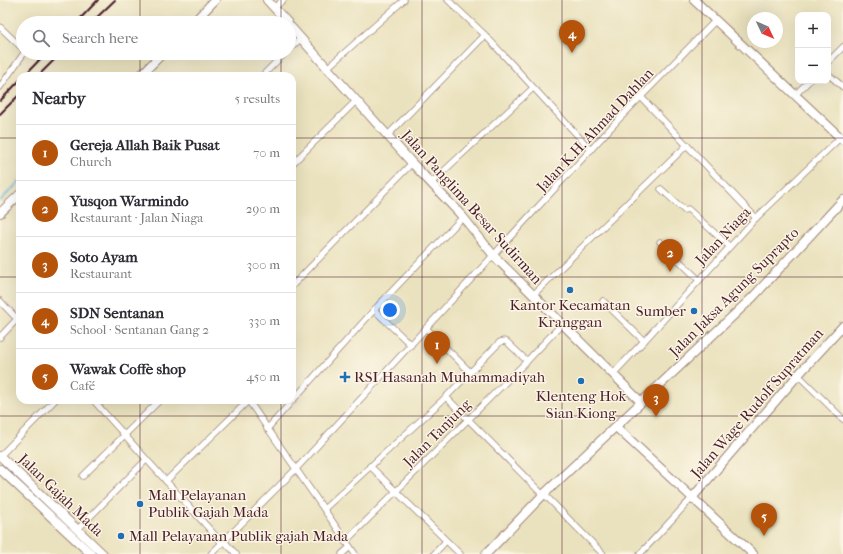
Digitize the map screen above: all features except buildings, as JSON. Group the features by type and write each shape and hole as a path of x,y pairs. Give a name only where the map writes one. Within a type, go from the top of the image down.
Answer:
{"street":[{"path":"200,16 215,0"},
{"name":"Jalan Panglima Besar Sudirman","path":"267,0 281,16"},
{"path":"274,8 283,0"},
{"path":"327,68 404,0"},
{"path":"448,0 485,35 591,150"},
{"path":"694,0 842,139"},
{"name":"Jalan K.H. Ahmad Dahlan","path":"211,554 296,469 591,150 715,21"},
{"path":"1,28 16,42"},
{"name":"Jalan Panglima Besar Sudirman","path":"296,33 412,163 463,217 494,256 641,402"},
{"path":"388,135 485,35"},
{"path":"296,43 301,38"},
{"path":"831,59 843,47"},
{"path":"0,86 19,60"},
{"path":"144,72 156,60"},
{"path":"266,72 279,60"},
{"path":"831,77 843,88"},
{"path":"795,95 806,84"},
{"path":"431,183 533,88"},
{"path":"641,97 756,218"},
{"path":"296,160 357,100"},
{"name":"Jalan Niaga","path":"613,374 756,218 842,139"},
{"path":"533,295 687,145"},
{"path":"296,282 412,163"},
{"path":"661,189 684,210 688,209 729,246"},
{"path":"0,213 16,198"},
{"name":"Jalan Jaksa Agung Suprapto","path":"486,554 544,494 753,297 843,200"},
{"path":"296,397 374,310 463,217"},
{"path":"660,242 699,280"},
{"path":"0,301 16,316"},
{"path":"604,301 644,341"},
{"path":"374,310 411,345"},
{"path":"0,337 16,322"},
{"name":"Jalan Tanjung","path":"345,542 527,361 562,324"},
{"name":"Jalan Wage Rudolf Supratman","path":"692,498 798,375 843,326"},
{"path":"426,328 470,372"},
{"path":"324,509 446,397 500,342 507,342 527,361"},
{"path":"798,375 843,419"},
{"path":"446,397 602,554"},
{"path":"0,456 51,404"},
{"path":"97,404 146,460 236,554"},
{"path":"83,476 156,404"},
{"path":"166,481 244,404"},
{"path":"251,404 324,509 345,542 355,554"},
{"path":"267,429 289,404"},
{"path":"616,427 754,554"},
{"name":"Jalan Gajah Mada","path":"0,456 103,554"},
{"path":"77,530 146,460"},
{"path":"370,466 460,554"},
{"name":"Jalan Gajah Mada","path":"0,469 91,554"},
{"path":"640,554 692,498"},
{"path":"434,554 446,541"},
{"path":"342,554 350,547"}],"waterway":[{"path":"0,201 16,185"}],"railway":[{"path":"83,16 98,0"},
{"path":"98,16 115,0"},
{"path":"28,72 39,60"},
{"path":"42,72 54,60"},
{"path":"0,101 16,84"},
{"path":"0,114 16,98"}],"place":[{"name":"SDN Sentanan","path":"572,53"},
{"name":"Yusqon Warmindo","path":"670,272"},
{"name":"Kantor Kecamatan Kranggan","path":"570,290"},
{"name":"Sumber","path":"694,311"},
{"name":"Gereja Allah Baik Pusat","path":"437,364"},
{"name":"RSI Hasanah Muhammadiyah","path":"345,377"},
{"name":"Klenteng Hok Sian Kiong","path":"581,381"},
{"name":"Soto Ayam","path":"656,417"},
{"name":"Mall Pelayanan Publik Gajah Mada","path":"140,504"},
{"name":"Mall Pelayanan Publik gajah Mada","path":"121,536"},
{"name":"Wawak Coffe shop","path":"764,536"}]}
